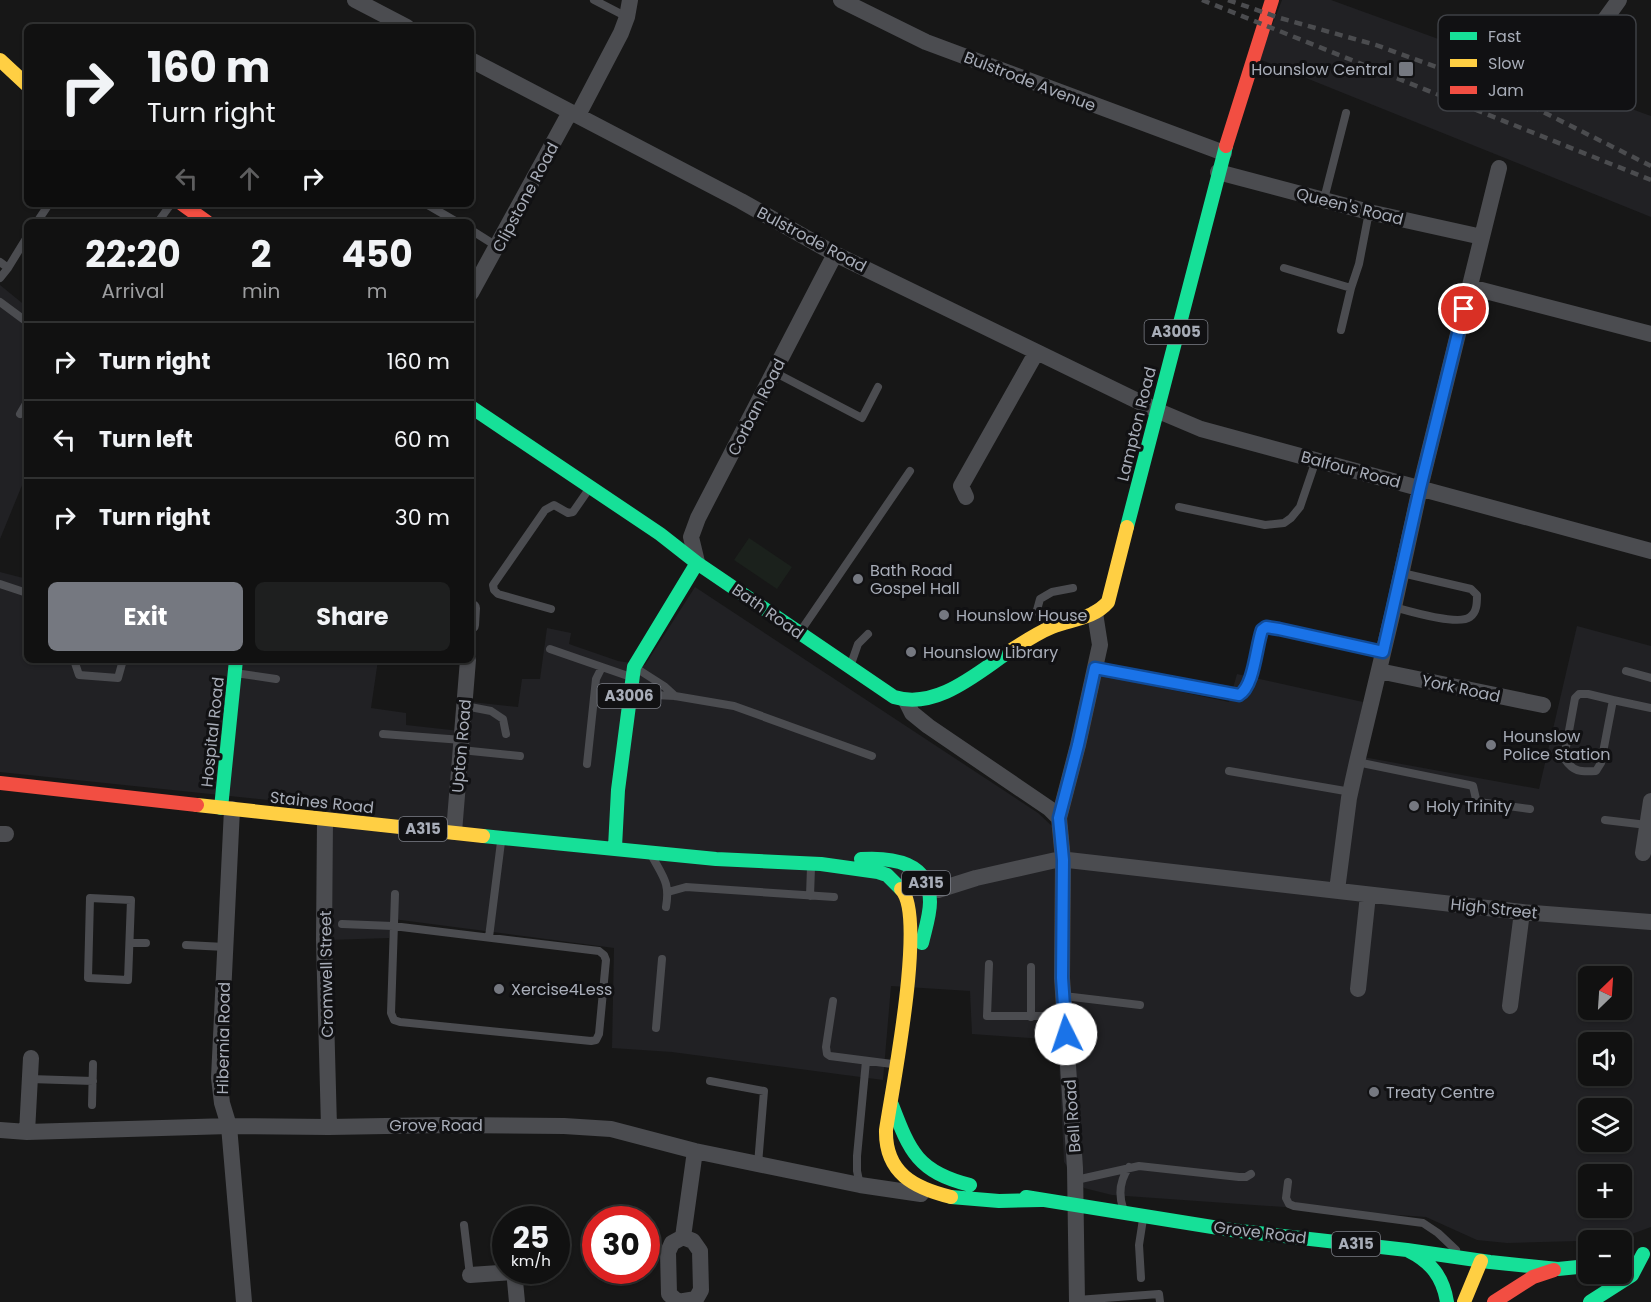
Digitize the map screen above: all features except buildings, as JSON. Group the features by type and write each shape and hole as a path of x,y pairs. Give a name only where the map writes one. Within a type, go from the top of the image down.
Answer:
{"main road":[{"name":"Lampton Road","path":"1095,613 1105,608 1108,602 1218,172 1272,0"},
{"path":"0,60 24,82"},
{"path":"186,207 203,219"},
{"name":"Bath Road","path":"474,409 660,534 697,563 846,665 894,697 906,701"},
{"name":"A3006","path":"615,847 618,790 632,672 697,563"},
{"path":"906,701 919,701 942,693 1048,628 1095,613"},
{"name":"Hospital Road","path":"227,809 235,667"},
{"name":"Staines Road","path":"0,783 325,820 615,847 716,859 816,864 887,875 904,892 910,912 907,994 886,1130 886,1148 898,1171 917,1188 951,1198 999,1202 1041,1200"},
{"name":"Staines Road","path":"816,864 868,858 899,860 912,866 925,881 930,901 926,927 907,994"},
{"name":"Staines Road","path":"891,1101 907,1144 921,1163 942,1178 1041,1200 1076,1205"},
{"name":"Grove Road","path":"1076,1205 1231,1230 1558,1269 1578,1267"},
{"path":"1406,1250 1427,1262 1438,1273 1447,1302"},
{"path":"1632,1257 1647,1252"},
{"path":"1590,1302 1632,1275 1647,1252"},
{"path":"1464,1302 1485,1261"},
{"path":"1477,1302 1486,1281 1485,1261"},
{"path":"1494,1302 1533,1277 1558,1269"}],"street":[{"path":"355,0 401,24"},
{"name":"Clipstone Road","path":"475,290 621,33 630,0"},
{"name":"Bulstrode Avenue","path":"841,0 926,42 1224,153"},
{"path":"1608,15 1619,0"},
{"name":"Bulstrode Road","path":"474,62 741,201 836,254 1156,410"},
{"path":"1337,890 1350,795 1357,762 1395,607 1420,488 1499,168"},
{"name":"Queen's Road","path":"1218,172 1370,212 1482,237"},
{"name":"Corban Road","path":"697,563 691,537 698,518 836,254"},
{"path":"1470,287 1651,334"},
{"path":"966,497 961,486 1036,353"},
{"name":"Balfour Road","path":"1156,410 1201,429 1651,551"},
{"name":"Bell Road","path":"1077,1301 1076,1180 1062,978 1063,860 1059,818 1078,745 1101,638 1095,613"},
{"name":"Upton Road","path":"454,832 468,663"},
{"name":"York Road","path":"1379,671 1543,705"},
{"name":"Bath Road","path":"906,701 912,713 928,726 1050,809 1059,818"},
{"path":"1643,853 1651,801"},
{"name":"Hibernia Road","path":"227,809 225,946 219,1078 222,1103 229,1126 244,1302"},
{"name":"Cromwell Street","path":"325,820 324,940 329,1127"},
{"name":"High Street","path":"938,890 976,878 1063,860 1522,912 1651,922"},
{"path":"1358,990 1368,895"},
{"path":"1510,1006 1522,912"},
{"path":"27,1132 31,1058"},
{"name":"Grove Road","path":"0,1130 27,1132 229,1126 443,1125 564,1126 610,1129 695,1151 863,1186 951,1198"},
{"path":"682,1237 695,1151"},
{"path":"863,1186 881,1181 898,1171"},
{"path":"470,1275 492,1273"},
{"path":"515,1284 517,1302"}],"lane":[{"path":"594,0 627,17"},
{"path":"1324,200 1346,113"},
{"path":"431,207 452,219"},
{"path":"1341,330 1370,212"},
{"path":"474,232 498,247"},
{"path":"0,278 4,265 24,241"},
{"path":"1284,268 1351,288"},
{"path":"0,302 24,320"},
{"path":"774,372 862,418 878,387"},
{"path":"20,414 24,407"},
{"path":"1179,507 1265,525 1284,523 1300,507 1316,460"},
{"path":"800,633 910,471"},
{"path":"551,609 498,594 493,585 545,510 554,505 568,513 573,513 589,488"},
{"path":"1395,607 1460,621 1471,617 1477,608 1477,595 1471,589 1402,573"},
{"path":"0,584 24,592"},
{"path":"1048,628 1037,610 1038,602 1043,596 1052,592 1073,588"},
{"path":"1095,668 1239,695 1248,688 1259,638 1266,627 1383,652"},
{"path":"846,665 858,644 868,634"},
{"path":"550,648 602,667 632,672 664,686 675,696"},
{"path":"75,663 79,675 118,678 122,663"},
{"path":"235,667 276,679"},
{"path":"587,764 596,680 602,667"},
{"path":"1626,671 1651,678"},
{"path":"629,694 675,696 734,706 872,756"},
{"path":"1613,700 1601,763 1596,771 1582,772 1570,767 1564,758 1575,698 1580,694 1588,694 1651,708"},
{"path":"465,706 496,713 503,719 506,734"},
{"path":"383,734 520,756"},
{"path":"1357,762 1473,786 1479,802 1530,810"},
{"path":"1229,771 1350,795"},
{"path":"1605,820 1647,825"},
{"path":"489,936 501,836"},
{"path":"649,851 665,878 668,892 666,907"},
{"path":"810,896 816,864"},
{"path":"668,892 686,887 834,897"},
{"path":"342,924 393,926 489,936 598,951 604,955 606,960 599,1034 596,1040 394,1020 391,1013 393,926 395,894"},
{"path":"90,898 131,900 130,943 128,980 88,978 90,898"},
{"path":"130,943 146,943"},
{"path":"186,945 225,946"},
{"path":"656,1028 662,958"},
{"path":"989,964 987,1017 1065,1016"},
{"path":"1031,967 1031,1017"},
{"path":"1064,996 1140,1005"},
{"path":"833,1001 827,1054 896,1064"},
{"path":"863,1186 857,1171 857,1156 866,1060"},
{"path":"92,1105 93,1064"},
{"path":"30,1079 93,1081"},
{"path":"710,1081 764,1091 758,1164"},
{"path":"1076,1180 1139,1166 1239,1178 1251,1174"},
{"path":"1124,1213 1120,1200 1120,1187 1123,1176 1130,1167"},
{"path":"1287,1182 1286,1198 1289,1204 1424,1223 1463,1257"},
{"path":"1141,1278 1139,1245 1144,1216"},
{"path":"464,1226 470,1275"},
{"path":"1077,1301 1159,1294 1160,1302"}],"shaded area":[{"path":"1282,0 1331,0 1438,39 1438,111 1636,111 1651,116 1651,217 1259,59"},
{"path":"0,285 24,305 24,480 0,539"},
{"path":"749,538 792,567 777,589 734,560"},
{"path":"0,572 24,578 24,663 378,663 371,708 406,713 406,725 469,732 472,702 518,707 522,679 540,679 547,628 571,633 569,644 618,661 645,665 695,587 1038,813 1052,826 1067,815 1101,675 1229,702 1237,674 1363,702 1352,755 1539,789 1577,626 1651,646 1651,1227 1632,1234 1632,1230 1578,1230 1578,1241 1507,1243 1477,1240 1426,1217 1112,1195 1084,1188 1064,1162 1058,1040 972,1034 970,991 891,986 883,1080 672,1052 612,1048 614,948 393,919 389,938 329,940 326,806 0,772"}],"railway":[{"path":"1202,0 1438,95"},
{"path":"1228,0 1280,18 1376,45 1438,68"},
{"path":"1479,111 1651,180"},
{"path":"1541,111 1651,166"}],"traffic: fast":[{"path":"1127,527 1226,146"},
{"path":"474,409 660,534 697,563 894,697 910,700 941,694 970,679 1010,651"},
{"path":"615,847 618,790 634,667 697,563"},
{"path":"221,808 236,663"},
{"path":"483,836 716,859 821,864 878,872 887,875 901,889"},
{"path":"861,859 896,861 916,870 924,878 930,902 922,943"},
{"path":"892,1105 904,1136 918,1158 938,1174 970,1185"},
{"path":"951,1197 999,1201 1041,1200"},
{"path":"1026,1197 1231,1230 1490,1262 1558,1269 1578,1267"},
{"path":"1409,1251 1424,1260 1435,1271 1447,1302"},
{"path":"1590,1302 1632,1275 1643,1254"}],"traffic: slow":[{"path":"0,60 24,82"},
{"path":"1010,651 1046,629 1096,612 1108,602 1127,527"},
{"path":"197,805 483,836"},
{"path":"901,889 908,905 909,966 906,1004 886,1130 887,1145 896,1168 904,1176 925,1189 951,1197"},
{"path":"1464,1302 1481,1261"}],"traffic: jam":[{"path":"1226,146 1272,0"},
{"path":"186,207 203,219"},
{"path":"0,783 197,805"},
{"path":"1494,1302 1533,1277 1554,1270"}],"place":[{"name":"Hounslow Central","path":"1406,69"},
{"name":"Bath Road Gospel Hall","path":"858,579"},
{"name":"Hounslow House","path":"944,615"},
{"name":"Hounslow Library","path":"911,652"},
{"name":"Hounslow Police Station","path":"1491,745"},
{"name":"Holy Trinity","path":"1414,806"},
{"name":"Xercise4Less","path":"499,989"},
{"name":"Treaty Centre","path":"1374,1092"}],"route":[{"path":"1066,1034 1062,978 1063,860 1059,818 1095,668 1239,695 1248,688 1259,638 1266,627 1383,652 1464,309"}]}
